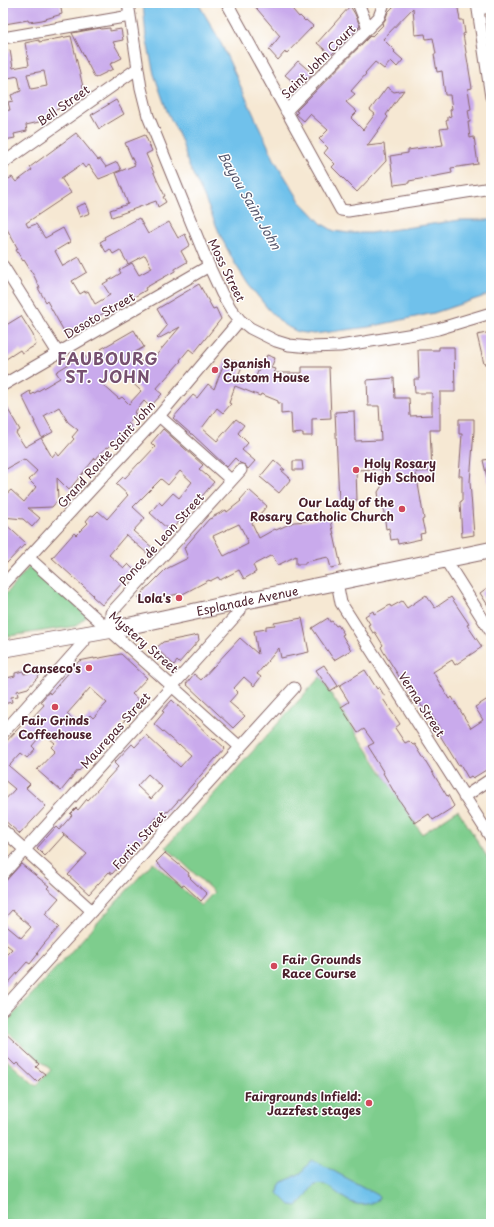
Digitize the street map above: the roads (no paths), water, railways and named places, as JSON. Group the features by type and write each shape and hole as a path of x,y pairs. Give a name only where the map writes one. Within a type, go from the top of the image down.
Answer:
{"street":[{"name":"Moss Street","path":"128,3 141,88 148,116 209,266 225,299 240,320 250,328 276,341 289,345 310,347 340,346 438,330 491,313"},
{"path":"227,3 339,208 344,211 491,188"},
{"name":"Saint John Court","path":"358,3 368,28"},
{"name":"Saint John Court","path":"286,111 379,17 384,3"},
{"path":"491,7 477,6 491,97"},
{"path":"3,38 130,16"},
{"name":"Bell Street","path":"3,163 138,68"},
{"path":"3,266 58,353"},
{"name":"Desoto Street","path":"3,385 209,266"},
{"name":"Grand Route Saint John","path":"3,585 159,416 240,320"},
{"path":"159,416 231,480"},
{"name":"Ponce de Leon Street","path":"113,633 111,613 241,470"},
{"name":"Esplanade Avenue","path":"3,650 113,633 338,587 448,563 491,550"},
{"name":"Mystery Street","path":"29,558 240,747"},
{"name":"Esplanade Avenue","path":"448,563 491,559"},
{"path":"448,563 491,632"},
{"name":"Verna Street","path":"338,587 341,603 491,838"},
{"name":"Maurepas Street","path":"3,874 173,686 240,606"},
{"name":"Esplanade Avenue","path":"3,659 84,642 113,633"},
{"path":"3,733 84,642"},
{"name":"Fortin Street","path":"3,1009 294,688"},
{"path":"464,796 491,779"},
{"path":"3,830 92,911"}],"water":[{"name":"Bayou Saint John","path":"143,3 198,3 219,39 274,159 300,201 322,224 334,231 348,233 370,233 460,220 491,220 491,294 434,313 369,327 314,334 298,332 284,325 269,310 248,284 234,262 188,164 182,142 167,111 154,74 146,37"},
{"path":"311,1160 378,1195 379,1199 368,1204 350,1202 323,1184 312,1187 297,1206 290,1205 278,1193 279,1186 281,1183 301,1173"}],"place":[{"name":"Spanish Custom House","path":"215,370"},
{"name":"Holy Rosary High School","path":"356,470"},
{"name":"Our Lady of the Rosary Catholic Church","path":"402,509"},
{"name":"Lola's","path":"179,598"},
{"name":"Canseco's","path":"89,668"},
{"name":"Fair Grinds Coffeehouse","path":"55,707"},
{"name":"Fair Grounds Race Course","path":"274,966"},
{"name":"Fairgrounds Infield: Jazzfest stages","path":"369,1103"}],"district":[{"name":"FAUBOURG ST. JOHN","path":"108,367"}]}
